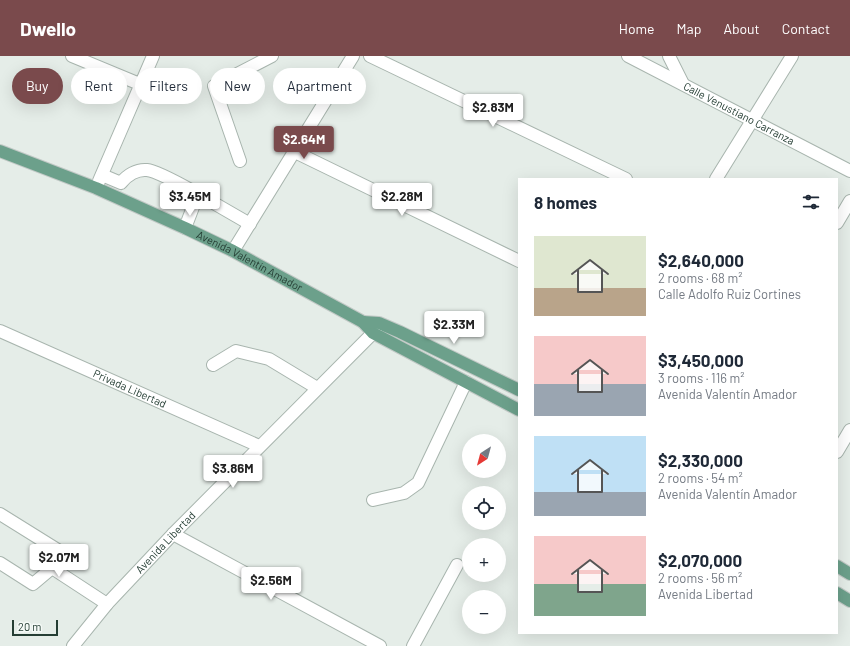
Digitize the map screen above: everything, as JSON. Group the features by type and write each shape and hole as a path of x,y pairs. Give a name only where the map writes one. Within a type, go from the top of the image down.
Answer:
{"main road":[{"name":"Avenida Valentín Amador","path":"0,151 96,188 185,228 233,251 363,322 518,390"},
{"name":"Avenida Valentín Amador","path":"376,328 466,382 518,409"},
{"path":"838,567 850,574"},
{"path":"838,594 850,601"}],"street":[{"path":"72,56 135,82"},
{"path":"148,68 153,56"},
{"path":"240,160 214,86 272,56"},
{"path":"233,251 353,56"},
{"path":"370,56 624,178"},
{"name":"Calle Venustiano Carranza","path":"628,56 850,171"},
{"path":"669,56 683,84"},
{"path":"717,178 792,56"},
{"path":"96,188 135,101"},
{"path":"295,152 518,261"},
{"path":"115,196 124,178 138,170 149,170 198,194 250,224"},
{"path":"102,175 121,184"},
{"path":"185,228 198,194"},
{"path":"838,221 850,201"},
{"name":"Avenida Libertad","path":"76,645 107,604 173,534 376,328"},
{"name":"Privada Libertad","path":"0,331 259,446"},
{"path":"213,365 236,351 269,360 317,388"},
{"path":"373,500 404,493 418,483 466,382"},
{"path":"838,450 850,430"},
{"path":"0,514 60,552 52,568 33,584 0,562"},
{"path":"173,534 380,646"},
{"path":"413,646 457,565"},
{"path":"52,568 107,604"}]}
